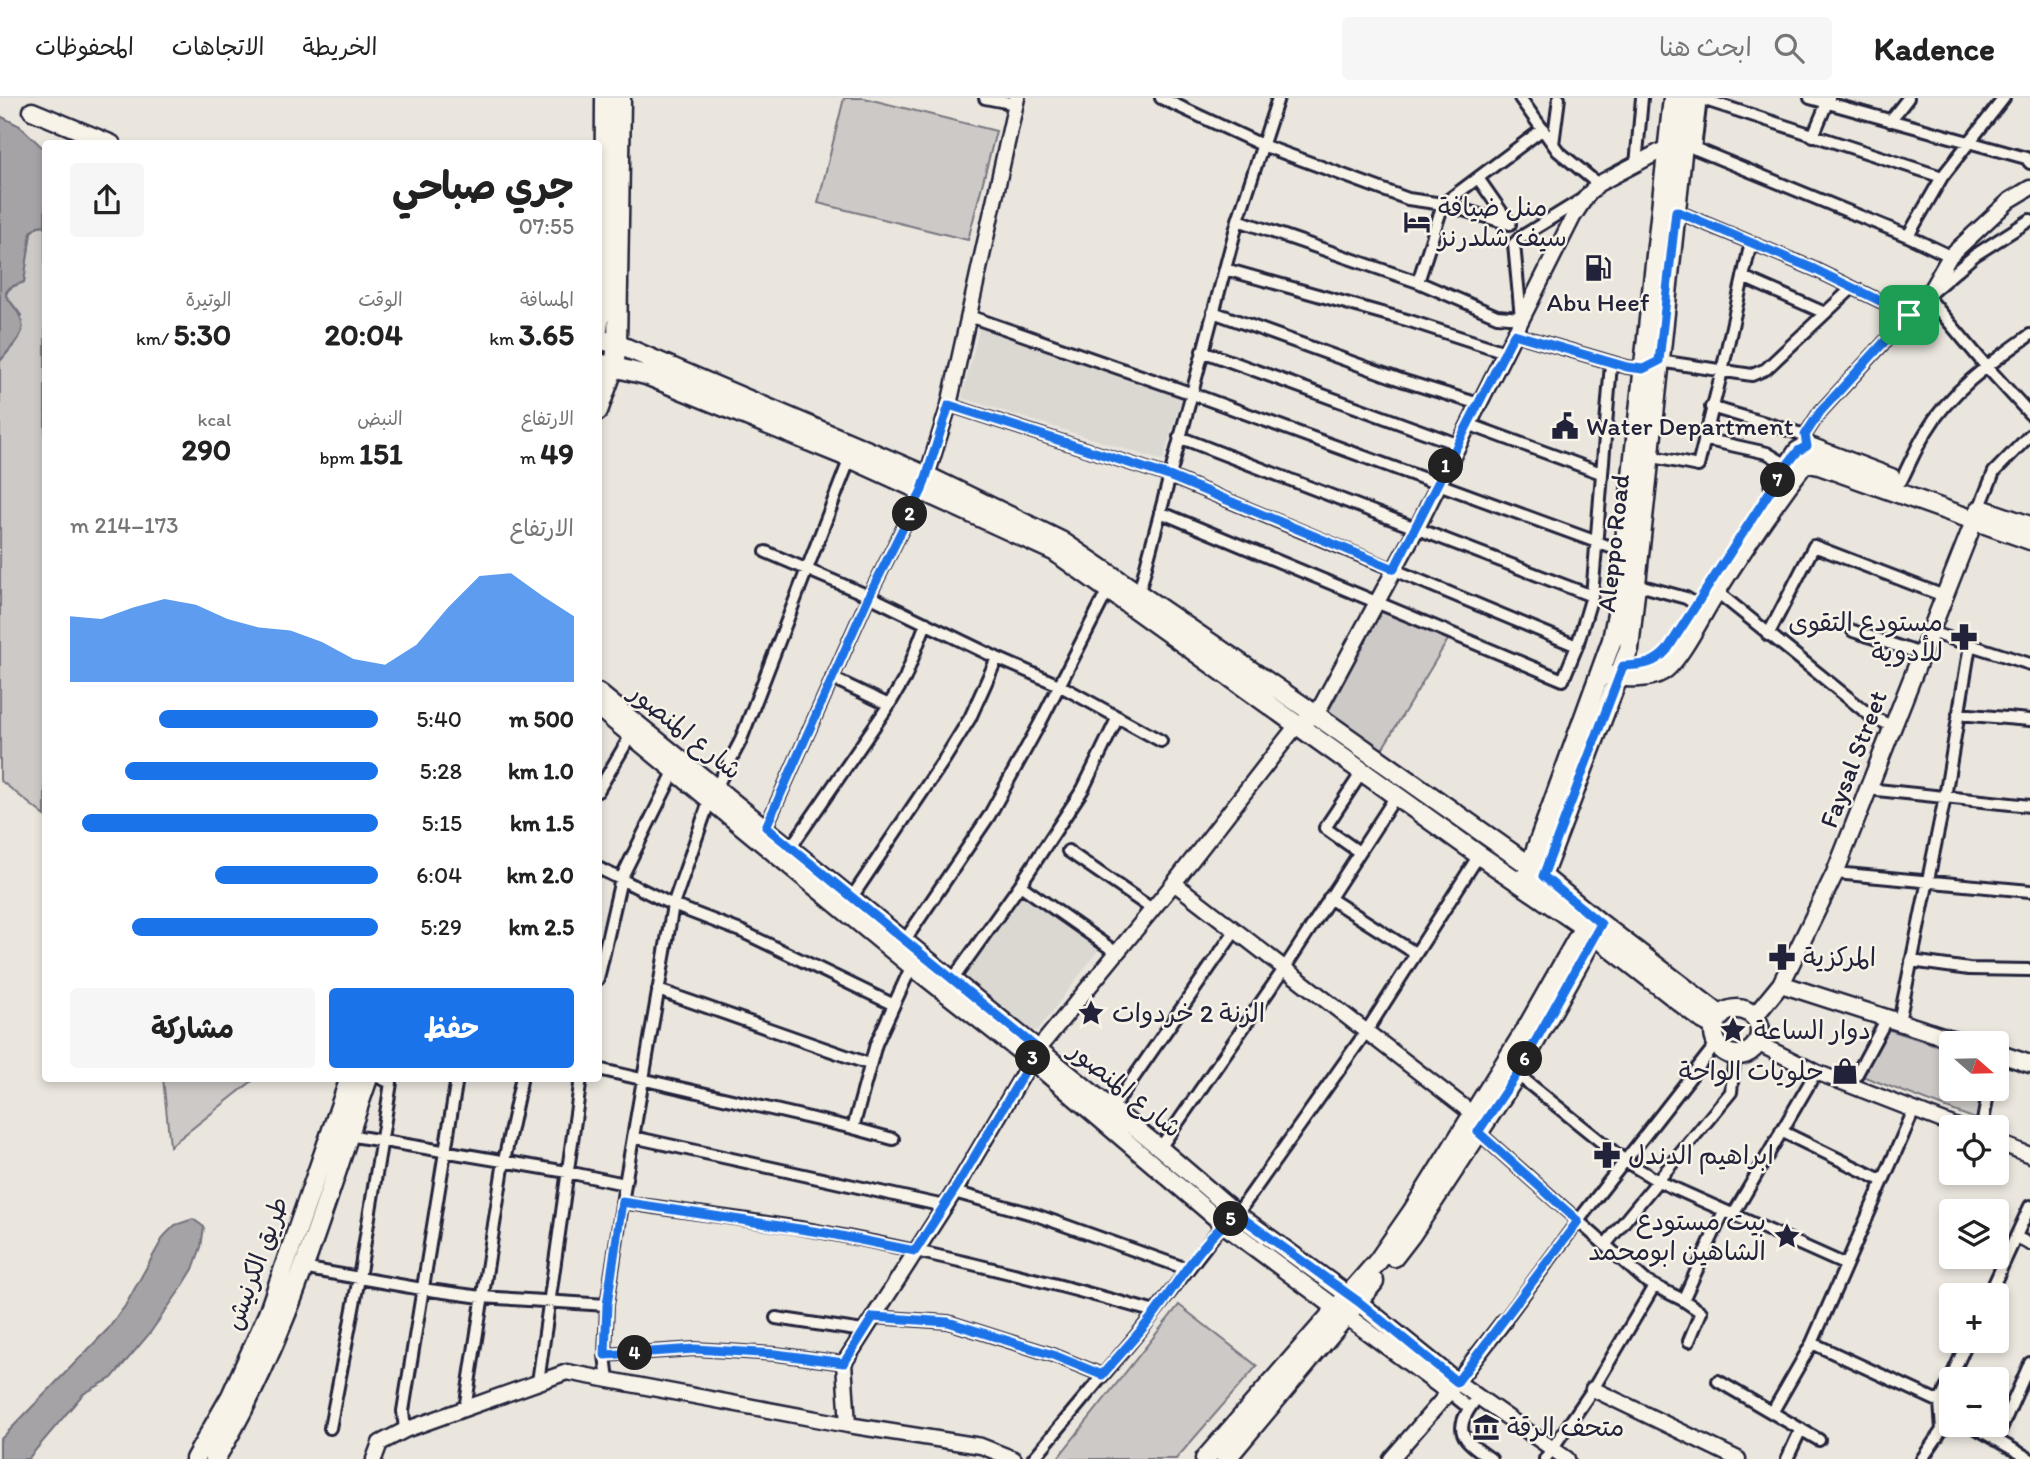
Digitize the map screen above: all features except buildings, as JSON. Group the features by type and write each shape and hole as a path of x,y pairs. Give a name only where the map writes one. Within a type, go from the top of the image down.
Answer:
{"main road":[{"path":"602,297 605,98"},
{"path":"602,388 606,365 617,344 621,98"},
{"name":"Aleppo Road","path":"1673,98 1682,147"},
{"name":"Aleppo Road","path":"1536,871 1555,791 1612,640 1651,365 1669,209 1682,147 1688,98"},
{"path":"32,111 103,140"},
{"path":"602,339 1061,541 1297,725 1528,889 1592,926"},
{"path":"606,365 646,375 850,458 925,483 1054,551 1108,590 1133,599 1316,715 1536,871 1592,926 1702,1019 1718,1028"},
{"name":"Aleppo Road","path":"1528,889 1621,671 1630,640 1649,456 1651,365"},
{"path":"1801,452 1901,481 2030,540"},
{"path":"1801,452 1819,465 1977,514 2030,526"},
{"path":"1601,670 1621,671 1641,677 1663,671 1674,660 1801,452"},
{"path":"1621,671 1647,665 1659,659 1801,452"},
{"name":"Faysal Street","path":"1754,1017 1781,984 1835,873 1977,514"},
{"name":"شارع المنصور","path":"602,696 675,770 766,827 905,940 915,958 953,979 1223,1224 1348,1305"},
{"name":"شارع المنصور","path":"602,710 635,729 1035,1055 1112,1108 1348,1305 1453,1387"},
{"path":"1226,1459 1348,1305 1475,1123 1517,1074 1592,926"},
{"path":"1475,1123 1528,1026 1592,926"},
{"path":"1781,984 1939,1035"},
{"path":"1729,1011 1747,1011 1754,1017 1759,1025 1757,1043 1743,1054 1735,1055 1721,1050 1718,1028 1729,1011"},
{"path":"2009,1057 2030,1064"},
{"name":"طريق الكرنيش","path":"195,1459 232,1396 268,1314 349,1082"},
{"name":"طريق الكرنيش","path":"215,1459 242,1416 280,1332 367,1082"},
{"path":"1205,1459 1348,1305"}],"street":[{"path":"766,827 869,596 925,483 949,405 1017,101 985,98"},
{"path":"1161,98 1262,145 1408,199 1443,204 1510,224"},
{"path":"1133,599 1160,512 1238,220 1278,98"},
{"path":"1520,98 1571,164 1598,184"},
{"path":"1553,144 1559,98"},
{"path":"1636,165 1642,98"},
{"path":"1682,147 1700,98 1942,177"},
{"path":"1810,98 1828,100 1890,121 2028,158"},
{"path":"1890,121 1908,98"},
{"path":"1908,236 1942,177 2004,98"},
{"path":"1813,136 1828,100"},
{"path":"1418,282 1443,204 1543,130"},
{"path":"848,1425 844,1363 863,1331 954,1192 1035,1055 1297,725 1316,715 1416,528 1573,217 1598,184 1682,147 1908,236 1950,256"},
{"path":"1478,178 1521,237"},
{"path":"1927,296 1950,256 2010,201 2030,188"},
{"path":"1521,318 1514,244 1586,197"},
{"path":"1669,209 1814,269 1909,315"},
{"path":"1238,220 1418,282 1497,316 1521,318"},
{"path":"1801,452 1820,412 1927,296 1975,255 2030,220"},
{"path":"1649,456 1698,466 1751,242"},
{"path":"1225,269 1410,321 1505,352"},
{"path":"1743,277 1825,313"},
{"path":"1514,334 1611,364 1651,365 1752,375 1766,369 1851,289"},
{"path":"1927,296 2030,414"},
{"path":"1213,312 1401,380 1479,404"},
{"path":"969,316 1190,393 1624,552"},
{"path":"1901,481 1927,430 1956,394 1986,366 2030,335"},
{"path":"1202,351 1457,444"},
{"path":"1160,512 1563,680 1577,646 1592,596 1611,364"},
{"path":"949,405 1169,476 1577,646"},
{"path":"1711,407 1801,452"},
{"path":"1468,424 1601,473"},
{"path":"1977,514 1993,472 2030,435"},
{"path":"1179,436 1592,596"},
{"path":"1704,439 1767,453 1801,452"},
{"path":"608,1380 605,1355 607,1305 673,905 713,793 740,742 850,458"},
{"path":"1768,635 1814,546 1944,596"},
{"path":"766,552 869,596 1059,685 1161,741"},
{"path":"1635,584 1686,598 1697,605"},
{"path":"905,940 989,816 1108,590"},
{"path":"1716,591 1871,717 1892,726"},
{"path":"791,847 889,705 905,678 926,623"},
{"path":"1853,631 1921,654"},
{"path":"1930,632 2030,664"},
{"path":"1851,1085 1893,1020 1911,961 1945,797 1970,645"},
{"path":"852,897 970,718 997,658"},
{"path":"832,678 889,705"},
{"path":"1958,714 2030,720"},
{"path":"953,979 1020,885 1083,789 1118,717"},
{"path":"602,784 635,729"},
{"path":"602,962 621,879 675,770"},
{"path":"1359,852 1325,828 1362,772"},
{"path":"1869,787 2030,806"},
{"path":"1160,1148 1284,969 1396,796"},
{"path":"1068,851 1152,909"},
{"path":"1033,1459 1155,1312 1223,1224 1237,1214 1366,1032 1479,855"},
{"path":"602,871 673,905 743,932 892,1004"},
{"path":"1835,873 2030,891"},
{"path":"1174,883 1366,1032 1475,1123 1578,1221 1654,1286 1701,1312 1689,1342"},
{"path":"1020,885 1117,953"},
{"path":"1329,898 1415,953"},
{"path":"1112,1108 1236,931"},
{"path":"853,1128 869,1064 892,1004 915,958"},
{"path":"1911,961 1969,969 2030,970"},
{"path":"658,989 869,1064"},
{"path":"1391,1459 1453,1387 1504,1321 1625,1161 1718,1028"},
{"path":"1757,1043 1816,1072 1939,1120"},
{"path":"1605,1245 1731,1092 1735,1055"},
{"path":"602,1070 893,1139"},
{"path":"1683,1300 1728,1213 1816,1072"},
{"path":"1517,1074 1625,1161 1658,1181 1846,1265"},
{"path":"330,1428 383,1141 391,1083 389,1082"},
{"path":"405,1430 403,1411 456,1082"},
{"path":"465,1409 504,1161 521,1082"},
{"path":"538,1382 580,1082"},
{"path":"1773,1411 1812,1343 1914,1110"},
{"path":"1781,1131 1883,1181"},
{"path":"348,1135 625,1184"},
{"path":"633,1138 944,1206"},
{"path":"2009,1147 2030,1155"},
{"path":"954,1192 1036,1215 1186,1269"},
{"path":"622,1202 826,1233 915,1251 1057,1284 1155,1312"},
{"path":"1995,1283 2030,1206"},
{"path":"2016,1237 2030,1244"},
{"path":"302,1268 481,1297 607,1305"},
{"path":"1548,1454 1593,1389 1654,1286"},
{"path":"873,1317 948,1322 1053,1355 1102,1375"},
{"path":"776,1318 863,1331"},
{"path":"1812,1343 1939,1402"},
{"path":"605,1355 695,1349 776,1354 844,1363"},
{"path":"1996,1440 2030,1365"},
{"path":"374,1459 380,1443 405,1430 567,1372 848,1425 981,1446 1014,1459"},
{"path":"1718,1381 1819,1440"},
{"name":"شارع المنصور","path":"1453,1387 1548,1454 1567,1459"},
{"path":"1593,1389 1738,1459"},
{"path":"1473,1403 1462,1426 1464,1438 1491,1459"},
{"path":"1787,1459 1801,1429"},
{"path":"1922,1459 1939,1434"},
{"path":"1991,1437 2012,1455 2030,1459"}],"shaded area":[{"path":"844,98 864,98 996,131 968,240 818,203"},
{"path":"0,116 20,126 42,147 42,225 31,232 24,282 10,287 6,292 20,315 22,329 20,336 0,361"},
{"path":"42,225 42,814 0,780 0,361 13,346 21,315 6,296 8,290 24,282 31,232"},
{"path":"979,328 1182,397 1163,461 962,398"},
{"path":"1382,610 1449,638 1381,751 1327,714"},
{"path":"1022,894 1100,948 1038,1030 1031,1031 962,977"},
{"path":"1887,1029 1939,1046 1939,1101 1982,1101 1979,1115 1965,1115 1862,1076"},
{"path":"163,1082 251,1082 170,1146"},
{"path":"193,1219 204,1227 201,1247 193,1269 150,1333 112,1378 83,1394 28,1459 0,1459 0,1440 108,1329 125,1306 164,1236 175,1225"},
{"path":"1179,1305 1257,1366 1176,1459 1057,1459"}],"place":[{"name":"منل ضيافة سيف شلدرنز","path":"1417,222"},
{"name":"Abu Heef","path":"1598,268"},
{"name":"Water Department","path":"1565,426"},
{"name":"مستودع التقوى للأدوية","path":"1964,637"},
{"name":"المركزية","path":"1782,957"},
{"name":"الزنة 2 خردوات","path":"1091,1013"},
{"name":"دوار الساعة","path":"1733,1030"},
{"name":"حلويات الواحة","path":"1845,1071"},
{"name":"ابراهيم الدندل","path":"1607,1155"},
{"name":"بيت مستودع الشاهين ابومحمد","path":"1787,1236"},
{"name":"متحف الرقة","path":"1486,1427"}],"route":[{"path":"1676,211 1814,269 1909,315 1820,412 1805,435 1807,446 1798,451 1787,465 1667,650 1659,659 1647,665 1623,666 1543,876 1601,924 1517,1074 1478,1132 1578,1221 1457,1382 1359,1302 1237,1214 1223,1224 1141,1330 1102,1375 1053,1355 948,1322 873,1317 844,1363 776,1354 695,1349 605,1355 607,1305 622,1202 826,1233 915,1251 1038,1049 766,827 869,596 922,490 949,405 1169,476 1394,569 1514,334 1627,367 1643,369 1659,361 1676,211"}]}
